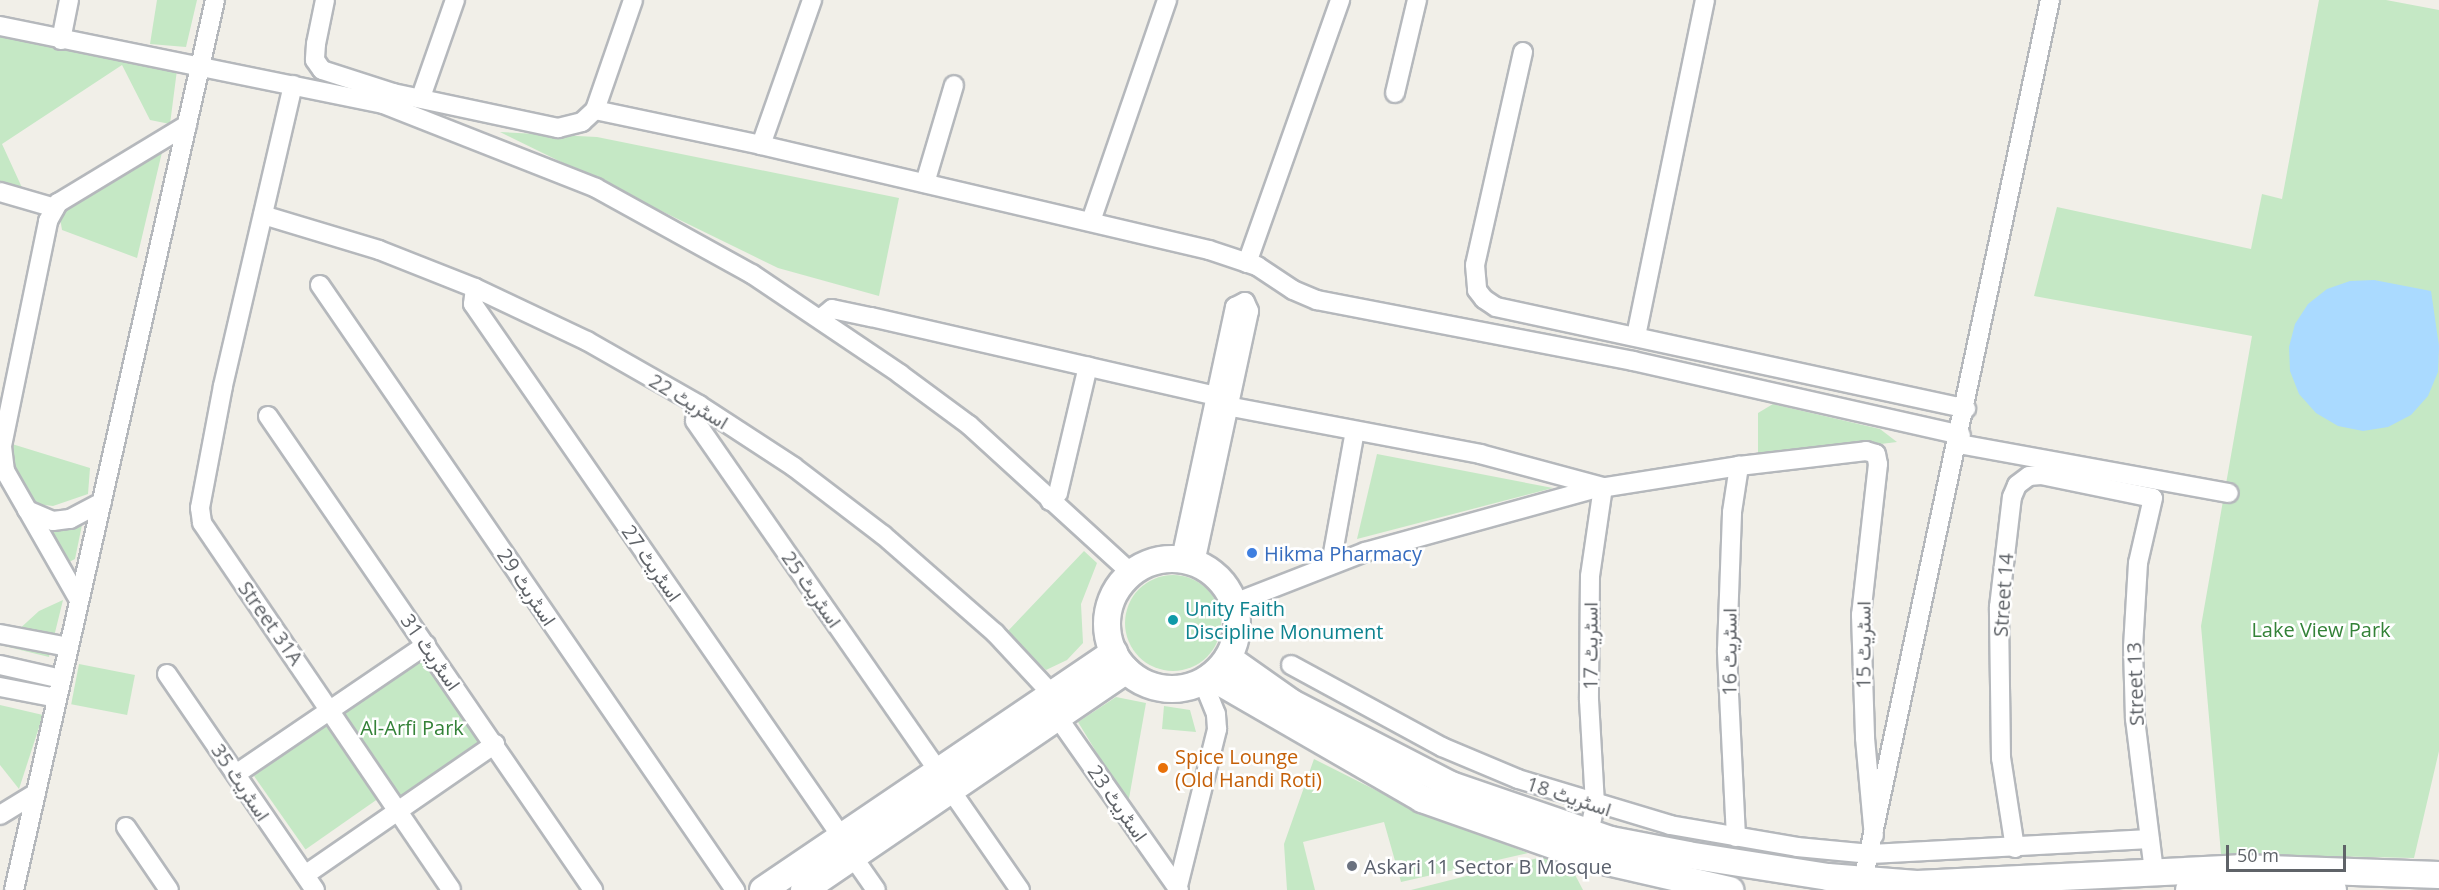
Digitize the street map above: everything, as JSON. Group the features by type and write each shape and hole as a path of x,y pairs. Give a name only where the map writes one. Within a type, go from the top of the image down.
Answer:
{"street":[{"path":"61,40 69,0"},
{"path":"14,890 216,0"},
{"path":"325,0 315,60 322,70 331,76 558,128 582,122 595,110 633,0"},
{"path":"421,97 455,0"},
{"path":"761,145 812,0"},
{"path":"1091,221 1167,0"},
{"path":"1247,263 1340,0"},
{"path":"1395,93 1417,0"},
{"path":"1636,336 1704,0"},
{"path":"1863,885 1960,440 2050,0"},
{"path":"0,26 383,104 439,123 596,188 752,274 821,318 969,425 1131,573"},
{"path":"1522,52 1475,265 1477,290 1496,307 1966,409"},
{"name":"Street 31A","path":"293,84 200,508 210,536 332,710 397,812 451,890"},
{"path":"925,183 954,85"},
{"path":"595,110 761,145 1091,221 1247,263 1317,300 1633,360 1960,440 2229,493"},
{"path":"79,600 5,471 2,446 48,221 56,208 187,125"},
{"path":"0,192 56,208"},
{"name":"اسٹریٹ 22","path":"263,214 379,250 476,288 587,341 699,405 794,467 883,535 994,633 1054,704"},
{"name":"اسٹریٹ 29","path":"320,285 735,890"},
{"name":"اسٹریٹ 27","path":"476,288 473,304 876,890"},
{"path":"821,318 832,309 1088,366 1221,401 1355,431 1480,454 1603,487"},
{"path":"1050,501 1058,494 1088,366"},
{"path":"1188,561 1221,401"},
{"name":"اسٹریٹ 25","path":"699,405 695,421 1020,890"},
{"name":"اسٹریٹ 31","path":"268,416 593,890"},
{"path":"1331,564 1355,431"},
{"name":"اسٹریٹ 15","path":"1739,466 1866,452 1876,454 1878,464 1861,615 1865,738 1874,836"},
{"path":"1234,603 1331,564 1603,487 1739,466"},
{"name":"اسٹریٹ 16","path":"1736,837 1727,650 1732,512 1739,466"},
{"name":"Street 14","path":"2015,848 2001,758 1999,608 2012,497 2017,484 2029,476 2041,475 2154,498"},
{"name":"اسٹریٹ 17","path":"1589,833 1594,805 1590,576 1603,487"},
{"name":"Street 13","path":"2154,498 2138,563 2133,647 2135,719 2154,870"},
{"path":"27,510 53,521 70,519 102,502"},
{"path":"1155,561 1188,561 1219,578 1234,603 1237,631 1228,658 1207,679 1183,689 1162,689 1143,682 1120,661 1108,636 1111,601 1131,573 1155,561"},
{"path":"0,634 68,647"},
{"path":"236,774 426,645"},
{"path":"1228,658 1292,703 1451,785 1589,833 1744,865 1863,885 1890,886 2154,870 2332,870 2439,875"},
{"path":"763,890 847,847 1120,661"},
{"path":"0,665 61,679"},
{"name":"اسٹریٹ 18","path":"1291,665 1442,747 1518,779 1594,805 1736,837 1870,854 2150,839"},
{"name":"اسٹریٹ 35","path":"167,674 310,883"},
{"path":"1178,889 1217,729 1216,714 1207,679"},
{"path":"1207,679 1422,799 1590,858 1730,890"},
{"path":"0,687 57,699"},
{"name":"اسٹریٹ 23","path":"1054,704 1178,889"},
{"path":"310,883 397,812 495,744"},
{"path":"0,815 36,793"},
{"path":"126,826 169,890"},
{"path":"804,890 847,847"},
{"path":"2189,890 2333,890"}],"green space":[{"path":"157,0 197,0 186,47 150,44"},
{"name":"Lake View Park","path":"2319,0 2386,0 2439,10 2439,751 2414,858 2221,854 2201,626 2252,336 2034,296 2057,207 2251,249 2262,194 2282,199"},
{"path":"0,31 177,70 170,124 150,120 122,65 2,144 24,192 0,188"},
{"path":"500,132 597,137 899,198 879,296 778,268"},
{"path":"163,148 137,258 62,230 60,218 66,208"},
{"path":"1773,404 1880,429 1897,442 1758,459 1758,413"},
{"path":"12,444 90,468 88,494 53,506 36,504 21,485 11,464"},
{"path":"1377,454 1553,488 1357,539"},
{"path":"83,520 75,559 69,562 48,524"},
{"path":"1084,551 1097,563 1081,604 1083,643 1067,660 1046,670 1006,633"},
{"path":"1173,575 1191,579 1207,589 1217,605 1221,623 1217,641 1207,657 1191,667 1173,671 1155,667 1139,657 1129,641 1125,623 1129,605 1139,589 1155,579"},
{"path":"63,600 49,657 0,645 0,635 16,632 39,611"},
{"name":"Al-Arfi Park","path":"423,657 482,741 401,797 343,713"},
{"path":"79,664 135,675 127,715 71,704"},
{"path":"1116,697 1146,703 1128,804 1078,722"},
{"path":"0,705 43,715 19,789 0,765"},
{"path":"1164,706 1190,710 1196,732 1162,729"},
{"path":"335,719 387,793 306,850 254,776"},
{"path":"1314,759 1417,811 1528,853 1401,882 1384,822 1303,842 1315,890 1287,890 1284,844"},
{"path":"1542,857 1572,869 1583,890 1411,890"}],"water":[{"path":"2374,280 2431,291 2439,346 2438,372 2428,396 2411,415 2388,427 2363,431 2338,426 2316,413 2299,394 2290,371 2289,347 2295,324 2308,304 2327,289 2350,281"}],"place":[{"name":"Hikma Pharmacy","path":"1252,553"},
{"name":"Unity Faith Discipline Monument","path":"1173,620"},
{"name":"Spice Lounge (Old Handi Roti)","path":"1163,768"},
{"name":"Askari 11 Sector B Mosque","path":"1352,866"}]}
